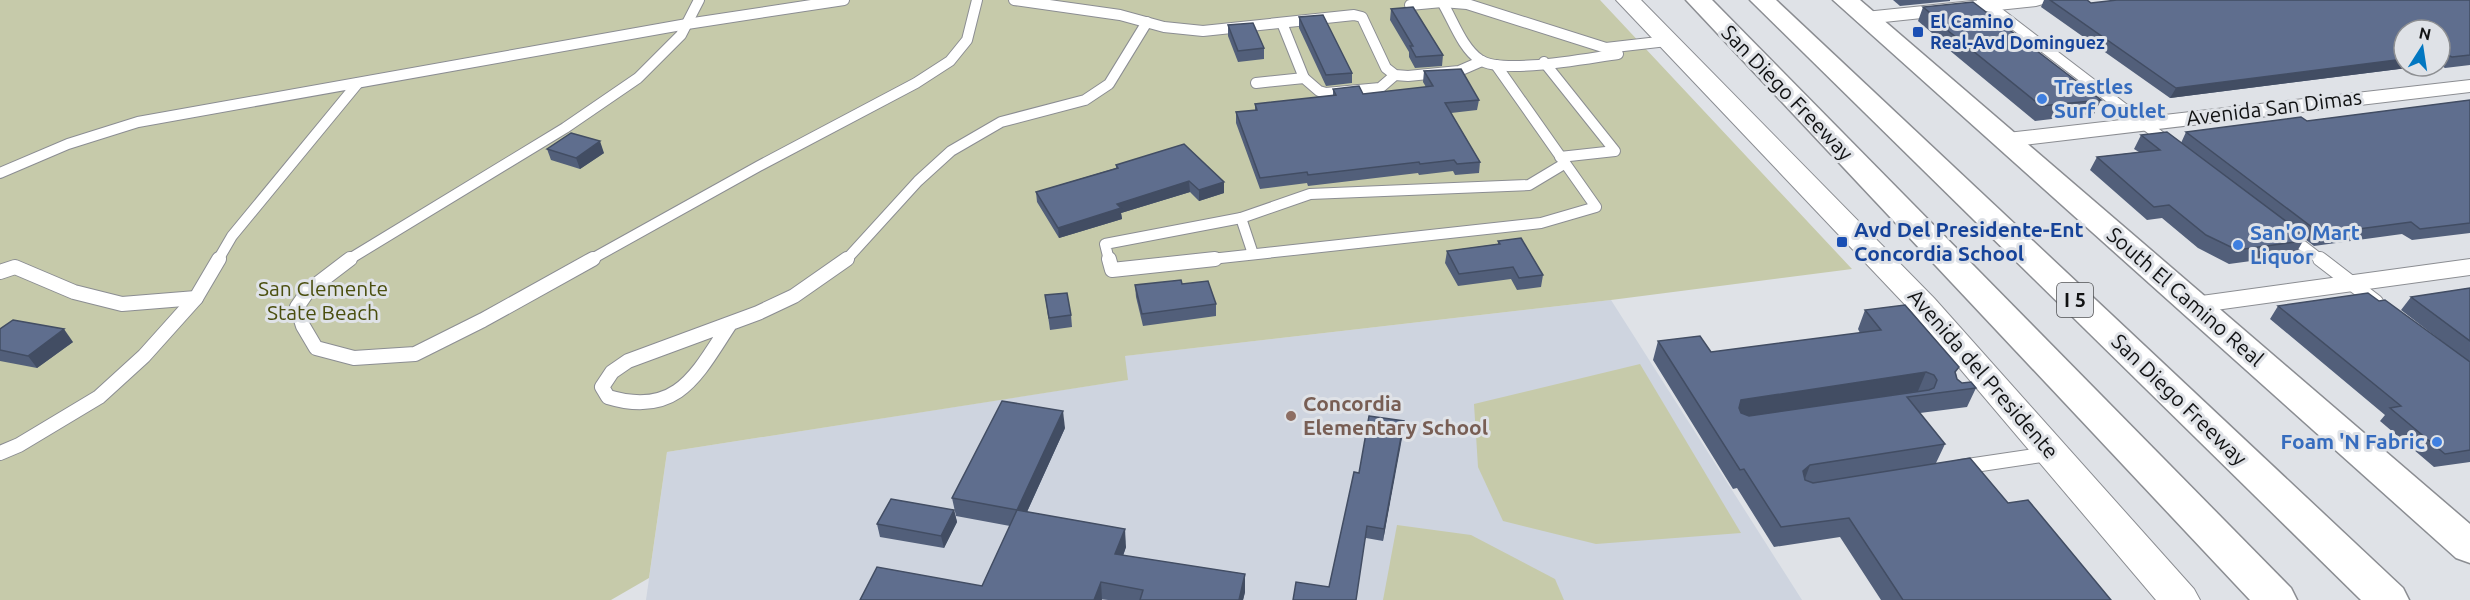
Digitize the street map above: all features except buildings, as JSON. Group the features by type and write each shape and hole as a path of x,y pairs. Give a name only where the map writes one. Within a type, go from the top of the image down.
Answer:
{"main road":[{"name":"San Diego Freeway","path":"1698,0 2276,600"},
{"name":"San Diego Freeway","path":"1762,0 2388,600"},
{"name":"South El Camino Real","path":"1855,9 2466,539"}],"street":[{"name":"Avenida del Presidente","path":"1628,0 1923,305 1983,387 2052,453 2180,600"},
{"path":"1855,9 2036,0"},
{"name":"Avenida San Dimas","path":"2007,140 2470,86"},
{"path":"2194,305 2470,267"}],"lane":[{"path":"699,0 681,35 638,78 565,128 356,254 308,291 297,307 303,326 316,348 354,358 415,354 483,320 759,166 916,83 950,61 967,40 977,0"},
{"path":"0,173 54,147 93,133 172,115 687,24 844,0"},
{"path":"1014,0 1120,15 1164,27 1203,31 1354,15 1362,17 1386,68 1395,75 1408,76 1459,71 1482,61"},
{"path":"1410,5 1442,2 1477,7 1606,48 1670,45"},
{"path":"1442,2 1472,51 1482,61 1496,65 1509,66 1544,62 1670,45"},
{"path":"1985,2 2182,153"},
{"path":"730,324 687,386 660,401 628,404 608,397 602,387 612,372 628,361 730,324 794,296 843,262 918,181 951,151 1000,122 1085,100 1109,84 1147,22"},
{"path":"1282,23 1304,78 1319,91 1326,93 1380,88 1395,75"},
{"path":"1496,65 1562,160 1596,207 1541,223 1112,270 1105,244 1241,218 1311,195 1529,185 1562,160 1615,151 1544,62"},
{"path":"1256,83 1304,78"},
{"path":"0,453 19,445 99,397 144,356 196,298 232,236 358,83"},
{"path":"1241,218 1253,254"},
{"path":"2277,225 2388,311"},
{"path":"0,272 15,267 74,292 122,304 196,298"},
{"path":"1946,470 2052,453"}],"shaded area":[{"name":"Concordia Elementary School","path":"1611,300 1802,600 646,600 667,452 1127,380 1124,356"}],"green space":[{"name":"San Clemente State Beach","path":"0,0 1600,0 1852,269 1611,300 1125,356 1128,380 667,452 649,578 611,600 0,600"},
{"path":"1640,364 1741,533 1596,544 1503,521 1478,467 1474,404"},
{"path":"1397,525 1471,535 1555,579 1564,600 1383,600"}],"place":[{"name":"El Camino Real-Avd Dominguez","path":"1918,32"},
{"name":"Trestles Surf Outlet","path":"2042,99"},
{"name":"Avd Del Presidente-Ent Concordia School","path":"1842,242"},
{"name":"San'O Mart Liquor","path":"2238,245"},
{"name":"Concordia Elementary School","path":"1291,416"},
{"name":"Foam 'N Fabric","path":"2437,442"}]}
